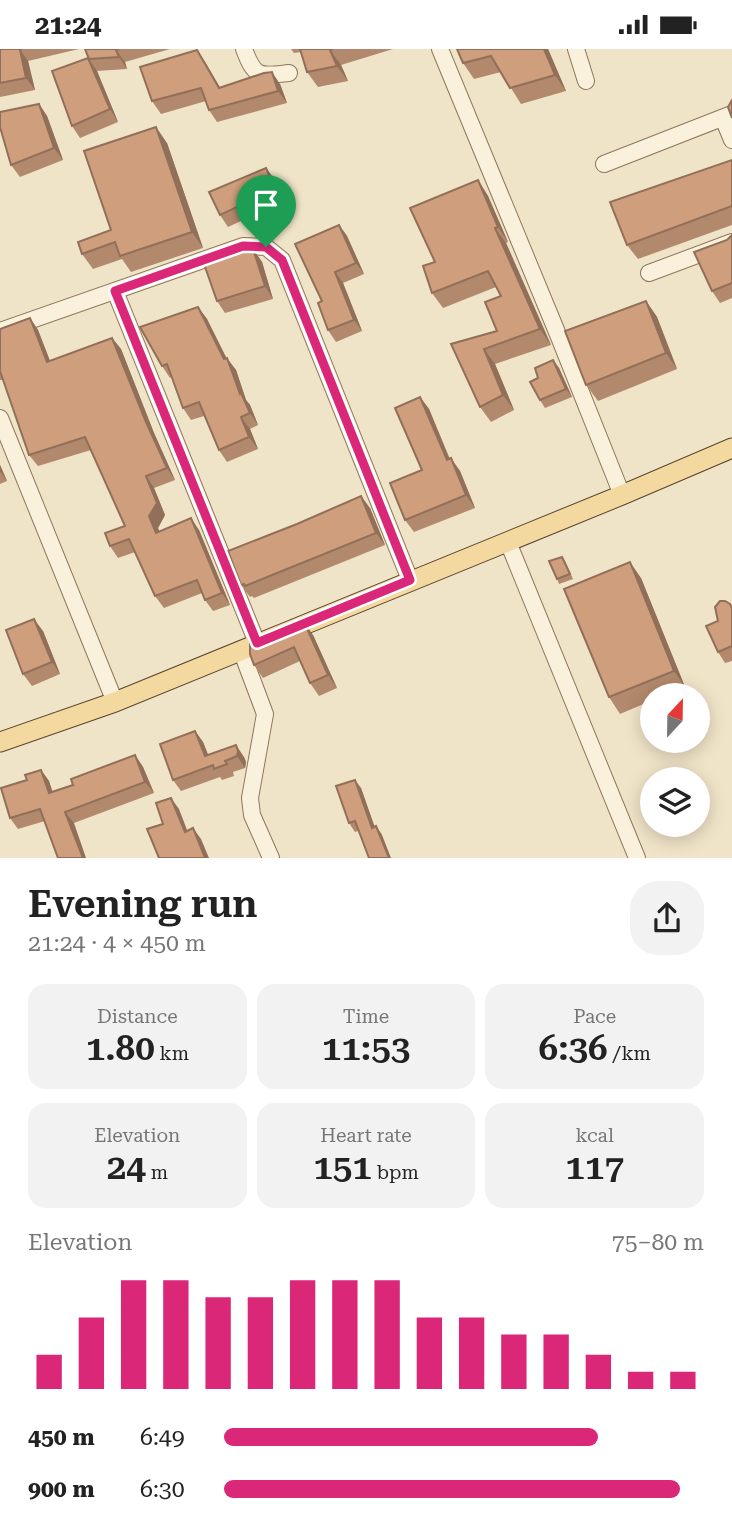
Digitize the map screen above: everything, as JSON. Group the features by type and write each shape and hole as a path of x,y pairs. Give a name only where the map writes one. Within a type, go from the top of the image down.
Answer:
{"main road":[{"path":"0,742 115,702 732,448"}],"street":[{"path":"244,49 252,69 263,75 289,73"},
{"path":"440,49 622,495"},
{"path":"576,49 586,81"},
{"path":"604,164 727,116 732,140"},
{"path":"649,274 732,242"},
{"path":"0,331 243,246 266,247 282,260 410,580"},
{"path":"115,291 249,647 265,714 250,797 252,815 271,858"},
{"path":"0,418 115,702"},
{"path":"508,542 636,858"}],"building":[{"path":"0,49 22,49 20,50 26,78 0,83"},
{"path":"85,49 119,49 116,50 119,57 89,59"},
{"path":"300,49 333,49 330,50 337,66 307,72"},
{"path":"457,49 544,49 555,75 510,88 491,56 463,63"},
{"path":"197,50 219,88 272,72 278,91 209,110 201,88 152,101 140,67"},
{"path":"88,58 110,109 72,126 52,71"},
{"path":"732,100 732,118 728,107"},
{"path":"39,104 54,148 11,165 0,127 0,112"},
{"path":"156,127 192,232 120,256 115,242 82,254 78,242 111,230 84,151"},
{"path":"732,160 732,206 627,245 610,202"},
{"path":"266,168 275,189 220,215 209,192"},
{"path":"478,180 498,227 495,228 540,329 484,349 503,395 480,407 451,344 497,331 485,302 501,296 488,271 432,293 423,266 435,262 410,208"},
{"path":"339,225 356,263 335,272 354,320 328,330 318,303 322,301 295,244"},
{"path":"732,235 732,283 712,291 694,252 727,240"},
{"path":"253,249 265,286 217,301 204,264"},
{"path":"646,301 666,353 586,385 565,331"},
{"path":"198,307 224,359 227,358 250,413 241,417 249,437 219,450 199,402 183,408 167,364 162,366 140,327"},
{"path":"30,318 47,362 112,338 167,468 146,476 157,503 149,516 156,533 191,518 222,593 205,600 197,580 155,596 129,539 110,546 105,533 125,526 85,437 29,455 0,371 0,329"},
{"path":"553,360 566,389 540,400 530,382 538,378 535,368"},
{"path":"420,397 447,460 451,458 466,495 405,520 390,483 422,470 395,408"},
{"path":"361,496 376,533 245,586 241,585 228,551"},
{"path":"562,557 570,574 557,579 549,561"},
{"path":"630,562 674,671 609,697 564,589"},
{"path":"720,601 725,601 732,608 732,646 718,652 706,626 718,621 715,607"},
{"path":"34,619 52,662 23,674 6,630"},
{"path":"304,622 328,675 310,683 294,647 254,665 250,644"},
{"path":"195,731 205,756 236,745 237,756 214,769 213,765 173,780 160,744"},
{"path":"135,755 145,782 65,812 83,858 58,858 40,809 10,818 1,788 27,780 25,775 41,770 49,793 73,785 71,779"},
{"path":"355,780 372,828 376,826 389,858 369,858 355,821 349,823 336,786"},
{"path":"171,798 185,832 193,828 205,858 159,858 147,829 163,824 156,803"}],"route":[{"path":"243,246 266,247 282,260 410,580 257,643 115,291 243,246"}]}
